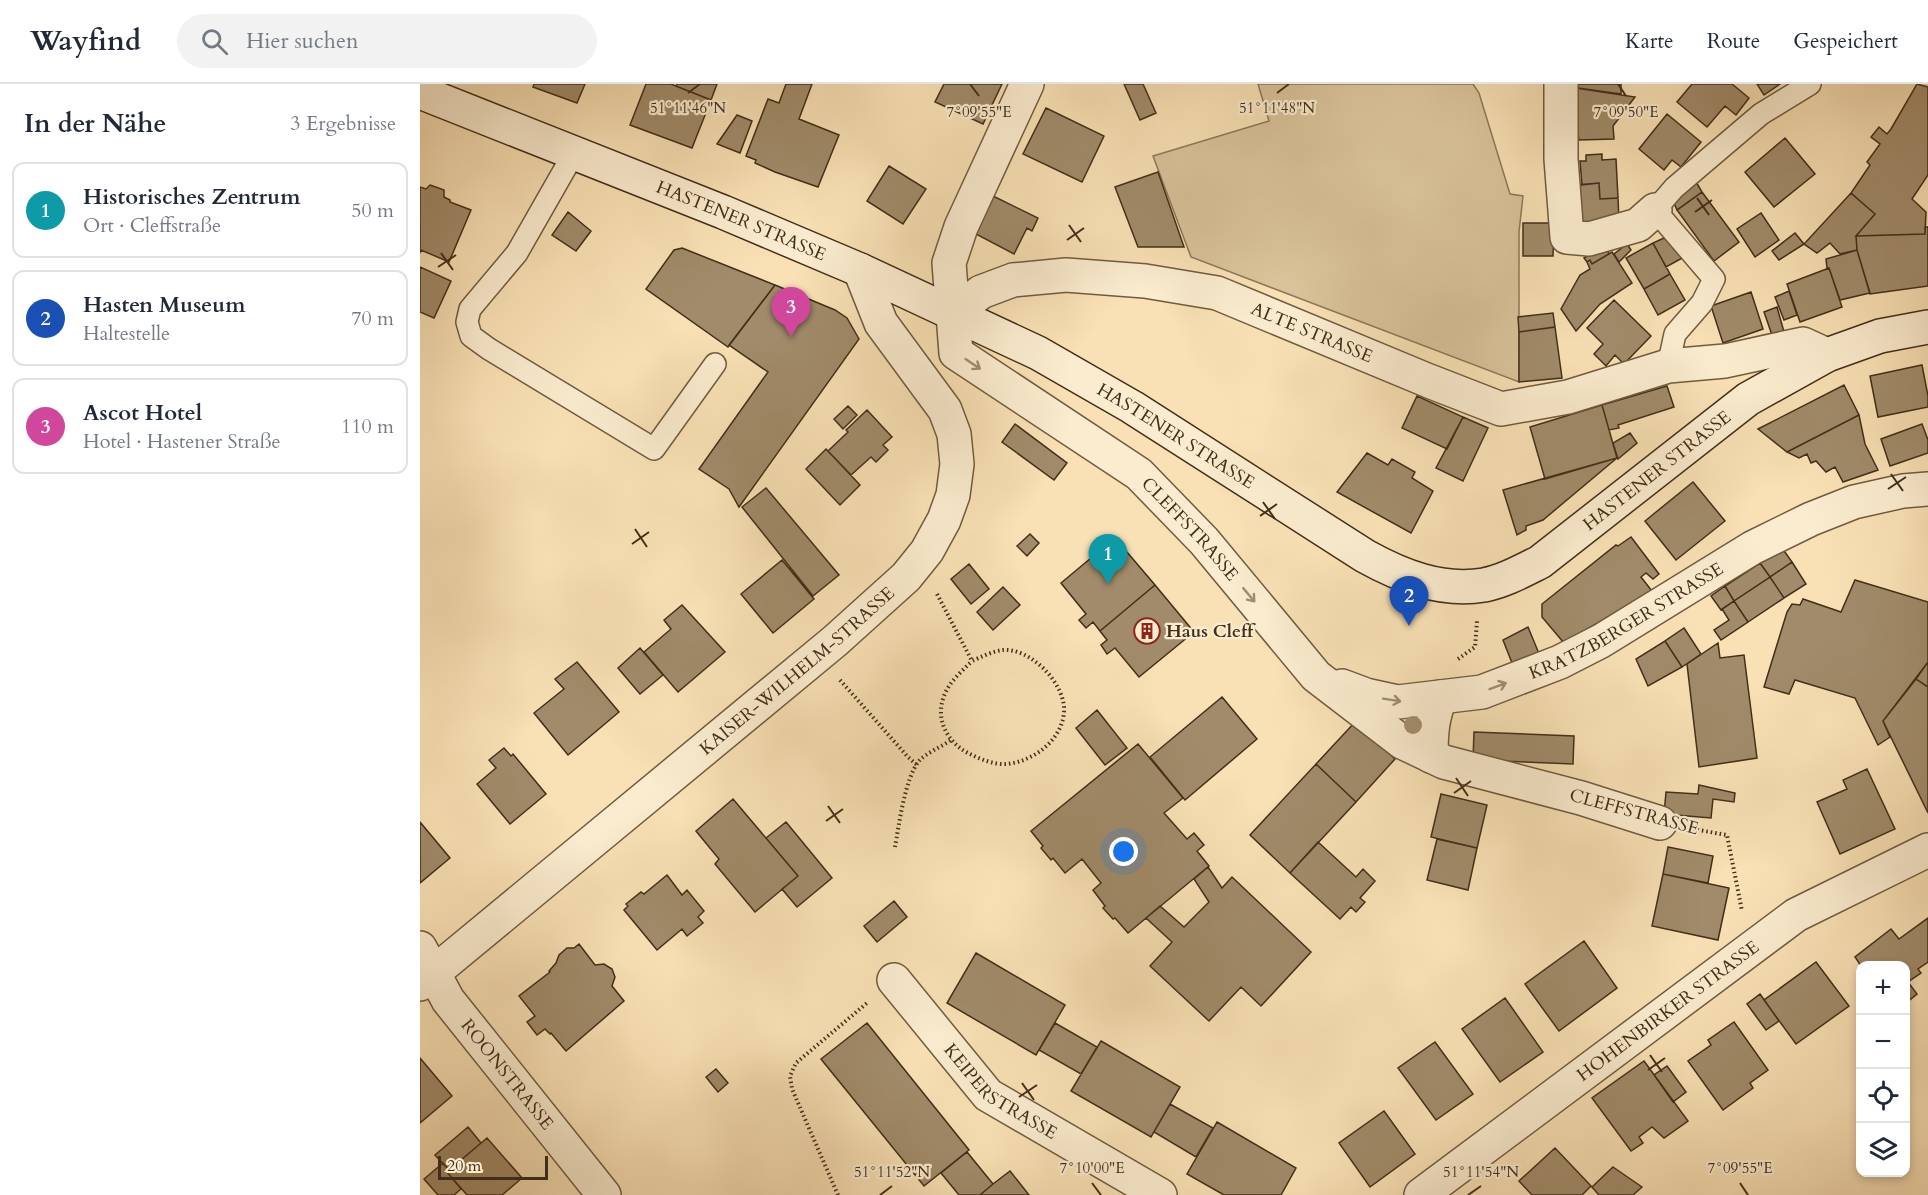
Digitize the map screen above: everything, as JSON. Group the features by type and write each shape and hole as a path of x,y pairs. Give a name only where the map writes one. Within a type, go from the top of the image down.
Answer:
{"street":[{"path":"953,314 949,263 961,227 1027,84"},
{"path":"1561,84 1561,159 1567,237 1589,239 1638,225 1655,210"},
{"name":"HASTENER STRASSE","path":"420,92 723,212 860,270 1038,353 1132,407 1309,521 1394,572 1430,584 1483,585 1506,578 1540,562 1748,399 1827,355 1880,336 1928,327"},
{"name":"KAISER-WILHELM-STRASSE","path":"424,969 826,647 906,577 927,550 944,520 953,495 957,464 954,434 945,410 881,323 860,270"},
{"name":"ALTE STRASSE","path":"953,314 981,292 1013,280 1066,275 1145,281 1206,291 1217,293 1429,381 1501,408 1568,397 1668,366 1725,361 1803,344 1827,355"},
{"name":"CLEFFSTRASSE","path":"953,314 956,353 1139,474 1204,541 1316,676 1402,742 1444,762 1581,798 1659,823"},
{"name":"KRATZBERGER STRASSE","path":"1316,676 1366,695 1398,702 1482,692 1560,662 1601,641 1752,548 1811,519 1854,502 1903,491 1928,489"},
{"path":"1431,756 1431,735 1435,710 1441,697"},
{"name":"HOHENBIRKER STRASSE","path":"1421,1195 1796,915 1928,850"},
{"name":"ROONSTRASSE","path":"424,969 604,1195"},
{"name":"KEIPERSTRASSE","path":"894,980 988,1095 1160,1195"}],"lane":[{"path":"1668,366 1675,334 1702,303 1714,279 1655,210 1674,188 1761,114 1810,84"},
{"path":"574,153 517,253 470,309 467,322 471,336 654,449 715,364"}],"path":[{"path":"918,562 972,661"},
{"path":"1451,663 1475,647 1483,585"},
{"path":"1003,650 1017,652 1049,672 1058,688 1064,708 1063,720 1058,732 1037,753 1009,764 996,763 957,748 951,740 941,720 944,695 954,680 972,661 1003,650"},
{"path":"840,679 917,765"},
{"path":"895,847 904,799 920,759 951,740"},
{"name":"CLEFFSTRASSE","path":"1659,823 1727,835 1738,898 1753,947"},
{"path":"838,1195 792,1089 790,1076 796,1063 894,980"}],"shaded area":[{"path":"1258,84 1473,84 1479,93 1510,194 1523,196 1519,232 1519,382 1191,257 1153,156 1269,121"}],"building":[{"path":"534,84 585,84 577,103 533,87"},
{"path":"646,84 671,84 711,100 692,148 630,125"},
{"path":"677,84 717,84 711,100 676,86"},
{"path":"786,84 812,84 799,119 839,135 818,187 775,172 746,156 768,99 779,103"},
{"path":"944,84 1002,84 983,124 935,102"},
{"path":"1124,84 1143,84 1156,113 1140,120"},
{"path":"1578,84 1621,84 1621,94 1578,88"},
{"path":"1692,84 1732,84 1749,98 1736,115 1725,106 1707,127 1677,102"},
{"path":"1757,84 1780,84 1764,95"},
{"path":"1917,84 1928,87 1928,175 1912,199 1926,212 1925,234 1856,236 1875,214 1851,193 1870,165 1867,162 1880,144 1871,137 1879,127 1887,134"},
{"path":"1569,87 1635,97 1613,126 1614,139 1579,140"},
{"path":"1046,108 1104,136 1082,182 1023,154"},
{"path":"1667,114 1701,142 1681,167 1672,160 1664,170 1639,149"},
{"path":"737,115 752,121 740,153 717,144"},
{"path":"1785,138 1815,174 1774,207 1745,172"},
{"path":"1602,154 1602,160 1616,159 1618,198 1600,199 1599,183 1582,185 1580,161 1586,161 1586,155"},
{"path":"889,166 926,189 903,224 867,201"},
{"path":"1158,172 1184,247 1138,247 1115,187"},
{"path":"1695,180 1702,192 1677,210 1674,203"},
{"path":"1599,183 1600,199 1618,198 1619,221 1579,222 1576,185"},
{"path":"430,185 444,190 444,197 450,202 471,210 449,262 421,250 420,253 420,187 426,189"},
{"path":"1702,192 1739,242 1714,261 1677,210"},
{"path":"1851,193 1875,214 1856,236 1857,250 1840,254 1830,243 1817,253 1804,244"},
{"path":"993,196 1038,218 1032,231 1027,228 1014,254 974,233"},
{"path":"568,212 591,231 576,251 552,235"},
{"path":"1761,213 1779,240 1755,257 1737,229"},
{"path":"1523,223 1554,223 1553,256 1523,256"},
{"path":"1925,227 1928,227 1928,286 1870,294 1857,250 1856,236 1925,234"},
{"path":"1795,233 1804,244 1779,260 1772,251"},
{"path":"1664,238 1684,257 1666,267 1653,243"},
{"path":"1653,243 1670,274 1644,289 1626,258"},
{"path":"1627,244 1631,250 1619,262 1614,254"},
{"path":"1605,246 1609,254 1592,264 1590,260 1587,262 1584,258"},
{"path":"682,248 775,285 728,347 646,289 674,250"},
{"path":"1857,250 1870,293 1840,300 1829,268 1827,268 1826,259"},
{"path":"1612,252 1632,283 1600,304 1576,331 1561,309 1580,275 1590,269 1587,262 1590,260 1592,264"},
{"path":"420,267 451,281 434,318 420,312"},
{"path":"1829,268 1842,307 1800,322 1787,284"},
{"path":"1670,274 1685,300 1658,315 1644,289"},
{"path":"775,285 835,310 847,318 859,339 739,507 729,489 699,469 768,372 729,345"},
{"path":"1789,291 1797,315 1784,320 1775,297"},
{"path":"1751,292 1763,329 1723,343 1711,306"},
{"path":"1614,300 1651,336 1624,364 1615,355 1606,366 1594,354 1603,344 1587,328"},
{"path":"1777,307 1784,332 1772,335 1764,312"},
{"path":"1553,313 1555,327 1519,332 1518,317"},
{"path":"1555,327 1562,378 1519,382 1519,332"},
{"path":"1922,365 1928,407 1878,417 1870,376"},
{"path":"1844,385 1859,415 1787,452 1758,429"},
{"path":"1667,386 1674,407 1609,430 1602,405"},
{"path":"1417,396 1463,417 1447,449 1402,428"},
{"path":"1602,405 1617,458 1545,479 1530,427"},
{"path":"848,406 857,415 843,429 834,419"},
{"path":"867,410 892,437 883,445 888,450 876,462 871,457 851,475 828,451"},
{"path":"1859,415 1865,444 1878,470 1843,482 1835,467 1826,472 1816,461 1811,463 1807,454 1799,458 1787,452"},
{"path":"1463,417 1488,428 1463,481 1436,468"},
{"path":"1015,424 1067,463 1054,480 1002,442"},
{"path":"1922,424 1928,440 1928,453 1890,466 1881,439"},
{"path":"1630,433 1637,443 1618,459 1613,443"},
{"path":"826,449 860,485 840,505 806,469"},
{"path":"1367,453 1388,465 1392,459 1415,472 1412,478 1433,491 1411,533 1337,492"},
{"path":"1617,458 1543,520 1526,526 1526,530 1517,535 1503,490"},
{"path":"1693,482 1725,521 1676,560 1645,521"},
{"path":"766,488 839,575 813,596 742,507"},
{"path":"1030,534 1039,543 1027,556 1017,546"},
{"path":"1631,537 1659,574 1653,579 1646,573 1641,577 1652,591 1564,643 1542,617 1542,604 1616,545 1618,546"},
{"path":"1115,538 1155,585 1100,631 1093,622 1086,628 1079,620 1086,614 1061,583"},
{"path":"1780,545 1792,562 1770,577 1758,560"},
{"path":"782,560 814,599 773,633 741,594"},
{"path":"1792,562 1806,584 1784,598 1770,577"},
{"path":"1760,563 1770,577 1734,601 1725,586"},
{"path":"969,564 989,589 971,604 951,579"},
{"path":"1770,577 1784,598 1748,622 1734,601"},
{"path":"1855,580 1928,602 1928,662 1883,721 1890,737 1878,745 1855,698 1795,680 1789,694 1764,687 1787,612 1792,604 1800,605 1803,599 1841,612"},
{"name":"Haus Cleff","path":"1155,585 1194,632 1139,677 1115,648 1107,654 1101,645 1107,640 1100,631"},
{"path":"1725,586 1734,601 1721,610 1711,596"},
{"path":"1003,587 1020,605 993,630 977,612"},
{"path":"1734,601 1748,622 1721,640 1714,630 1729,620 1722,609"},
{"path":"682,605 725,652 678,692 644,652 671,629 664,620"},
{"path":"1528,627 1540,656 1514,668 1503,640"},
{"path":"1684,628 1701,654 1682,667 1665,641"},
{"path":"1665,641 1682,667 1648,686 1636,659"},
{"path":"1718,643 1720,658 1744,655 1757,758 1699,767 1687,664"},
{"path":"640,648 663,675 640,694 618,668"},
{"path":"577,662 619,712 568,755 534,713 564,689 555,679"},
{"path":"1928,662 1928,687 1916,679"},
{"path":"1916,679 1928,687 1928,813 1883,721"},
{"path":"1222,697 1257,739 1185,800 1150,757"},
{"path":"1097,710 1127,748 1105,765 1076,728"},
{"path":"1355,722 1395,759 1356,802 1316,764"},
{"path":"1474,732 1574,736 1573,764 1473,760"},
{"path":"1138,744 1183,798 1164,813 1187,839 1194,833 1204,845 1197,851 1209,866 1128,933 1103,908 1105,906 1093,890 1101,883 1082,859 1065,873 1041,848 1043,846 1031,831"},
{"path":"504,748 511,756 513,754 546,794 510,824 477,784 496,768 489,760"},
{"path":"1316,764 1356,802 1290,873 1250,835"},
{"path":"1867,769 1895,829 1840,854 1817,802 1847,789 1843,780"},
{"path":"1699,785 1735,793 1734,802 1713,799 1711,818 1664,814 1666,792 1698,794"},
{"path":"1441,794 1487,805 1477,848 1431,837"},
{"path":"733,799 798,876 755,912 715,864 719,859 696,831"},
{"path":"420,822 450,858 420,883"},
{"path":"786,822 832,878 797,907 782,889 798,876 766,838"},
{"path":"1437,839 1477,848 1468,890 1427,880"},
{"path":"1318,842 1356,877 1363,869 1375,881 1360,898 1365,902 1356,912 1351,907 1340,919 1290,873"},
{"path":"1668,847 1713,856 1708,883 1663,874"},
{"path":"1208,867 1222,888 1232,877 1311,952 1261,1006 1241,987 1209,1021 1150,966 1172,942 1146,918 1160,906 1184,927 1209,902 1194,879"},
{"path":"1663,874 1729,888 1718,940 1652,926"},
{"path":"667,875 682,895 687,890 704,911 698,917 703,923 687,936 682,929 657,950 624,910 628,906 626,904 641,892 644,894"},
{"path":"894,901 907,917 877,942 864,926"},
{"path":"1928,918 1928,962 1918,969 1921,973 1910,981 1910,961 1858,961 1855,957 1891,929 1899,939"},
{"path":"1584,941 1617,988 1559,1031 1525,984"},
{"path":"579,944 595,965 604,964 612,969 615,977 612,986 624,1001 566,1051 545,1029 537,1035 527,1022 535,1016 519,996 550,972 559,955 567,948 574,948"},
{"path":"976,953 1065,1005 1036,1055 947,1003"},
{"path":"1816,962 1849,1006 1796,1044 1764,1000"},
{"path":"1910,985 1917,994 1910,1000"},
{"path":"1760,994 1779,1021 1766,1030 1747,1004"},
{"path":"1505,998 1543,1052 1500,1082 1462,1029"},
{"path":"1734,1022 1768,1070 1750,1083 1753,1088 1723,1110 1688,1061 1711,1045 1708,1040"},
{"path":"867,1023 969,1150 924,1186 821,1059"},
{"path":"1055,1023 1097,1047 1081,1074 1039,1050"},
{"path":"1101,1041 1180,1087 1151,1137 1071,1091"},
{"path":"1435,1042 1473,1094 1436,1120 1398,1068"},
{"path":"420,1058 452,1096 420,1123"},
{"path":"1644,1061 1688,1121 1664,1138 1652,1127 1639,1137 1643,1143 1631,1151 1592,1098"},
{"path":"1667,1066 1686,1092 1673,1102 1654,1075"},
{"path":"716,1069 728,1083 718,1092 706,1077"},
{"path":"1170,1104 1213,1128 1196,1157 1154,1132"},
{"path":"1384,1111 1415,1154 1370,1187 1339,1143"},
{"path":"1217,1122 1296,1168 1281,1195 1224,1195 1187,1174"},
{"path":"468,1127 481,1143 449,1170 435,1155"},
{"path":"487,1138 522,1178 502,1195 467,1195 447,1172"},
{"path":"1555,1148 1591,1186 1582,1195 1532,1195 1519,1181"},
{"path":"967,1152 993,1184 980,1195 959,1195 941,1173"},
{"path":"443,1163 449,1170 447,1172 461,1189 454,1195 438,1195 424,1179"},
{"path":"1613,1167 1642,1187 1633,1195 1599,1195 1592,1187"},
{"path":"1010,1171 1029,1195 980,1195 993,1184"}],"place":[{"name":"Ascot Hotel","path":"791,337"},
{"name":"Historisches Zentrum","path":"1108,584"},
{"name":"Hasten Museum","path":"1409,626"},
{"name":"Haus Cleff","path":"1147,631"}]}
